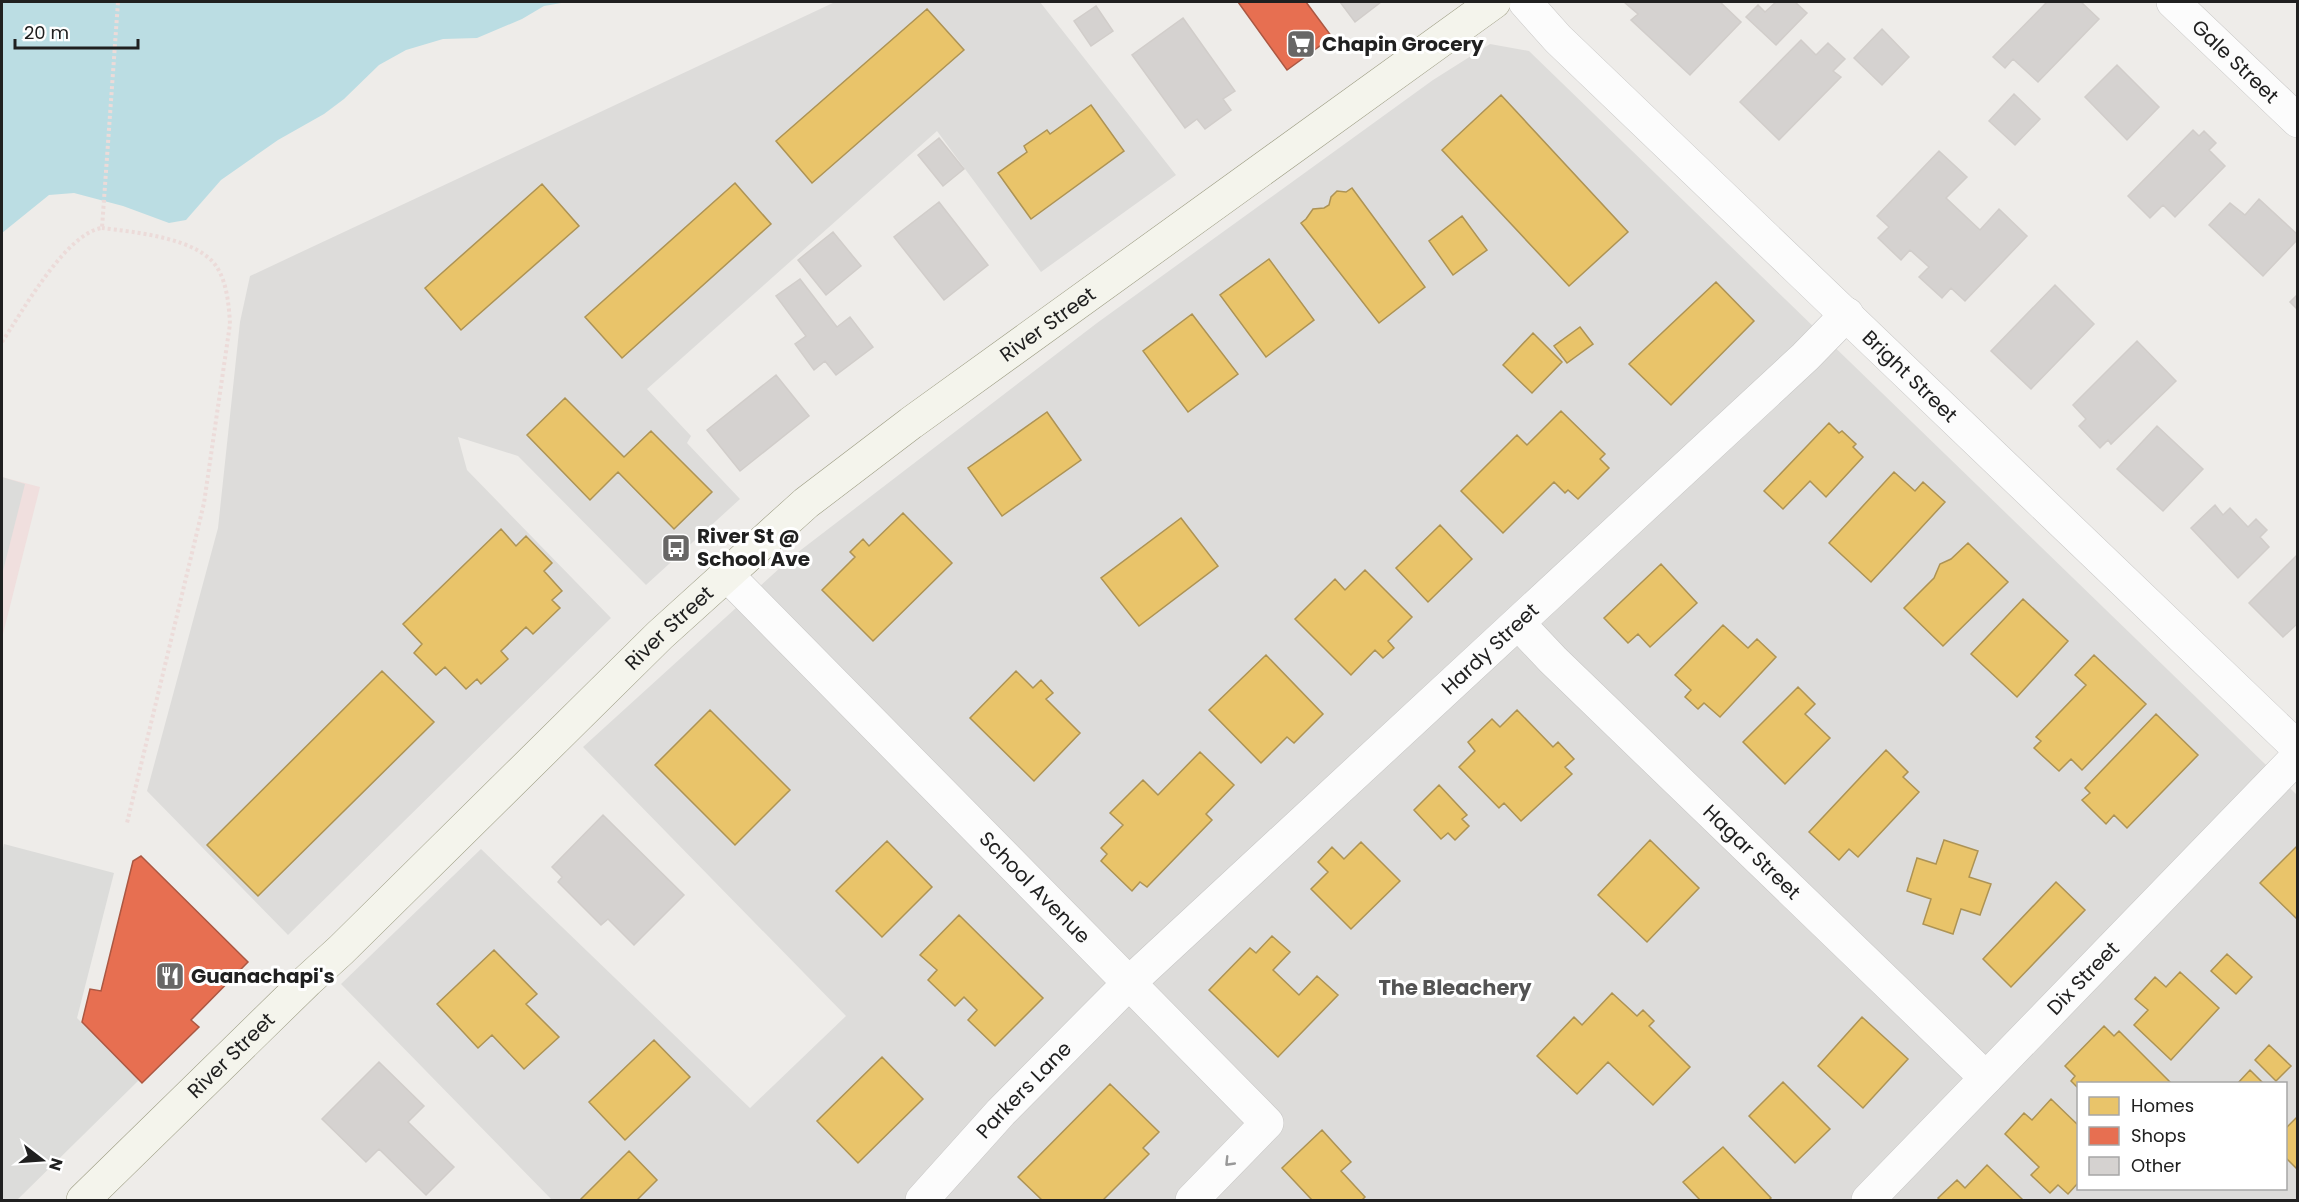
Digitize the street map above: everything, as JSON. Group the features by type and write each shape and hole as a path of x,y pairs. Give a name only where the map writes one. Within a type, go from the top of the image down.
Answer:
{"main road":[{"name":"River Street","path":"83,1200 341,950 651,643 806,503 869,454 1494,2"}],"street":[{"name":"Bright Street","path":"1524,2 1558,39 2298,748"},
{"name":"Gale Street","path":"2173,2 2298,122"},
{"name":"Hardy Street","path":"1131,982 1797,365 1847,314"},
{"name":"School Avenue","path":"726,574 1131,982 1267,1123 1192,1200"},
{"name":"Hagar Street","path":"1519,624 1553,660 1986,1078"},
{"name":"Dix Street","path":"1868,1200 2298,756"},
{"name":"Parkers Lane","path":"922,1200 1000,1112 1131,982"}],"path":[{"path":"102,228 118,2"},
{"path":"2,342 70,246 92,230 102,228 128,231 189,246 210,258 218,268 222,279 229,306 230,324 204,503 128,823"}],"shaded area":[{"path":"835,2 1040,2 1176,175 1041,272 937,131 647,389 691,436 687,443 740,499 646,585 518,456 458,437 467,470 611,618 288,935 147,791 218,528 240,322 250,276"},
{"path":"1490,44 1529,51 2297,795 2297,1200 552,1200 341,984 481,849 750,1108 846,1016 583,747 793,556 1097,323 1433,80"},
{"path":"2,477 40,487 2,638"},
{"path":"2,477 25,484 2,575"},
{"path":"4,844 114,873 77,1018 139,1080 17,1200 2,1200 2,853"}],"water":[{"path":"2,2 567,2 544,6 522,19 477,38 443,39 406,50 379,65 344,99 324,114 278,140 221,180 186,220 169,223 123,206 74,193 49,195 2,233"}],"building: Homes":[{"path":"927,9 964,50 812,183 776,141"},
{"path":"1501,95 1628,232 1569,286 1442,150"},
{"path":"1091,105 1124,151 1031,219 998,173 1027,152 1024,146 1047,130 1050,134"},
{"path":"735,183 771,224 622,358 585,317"},
{"path":"542,184 579,226 461,330 425,288"},
{"path":"1352,188 1425,287 1379,323 1301,223 1313,209 1329,205 1331,197 1337,191 1346,192"},
{"path":"1462,216 1487,250 1453,275 1429,241"},
{"path":"1269,259 1314,320 1266,357 1220,295"},
{"path":"1716,282 1754,321 1671,405 1629,364"},
{"path":"1192,314 1238,374 1188,412 1143,351"},
{"path":"1580,327 1593,344 1567,363 1554,346"},
{"path":"1533,333 1562,362 1532,393 1503,365"},
{"path":"565,398 624,457 651,431 712,492 674,529 618,472 590,500 527,435"},
{"path":"1561,411 1605,454 1600,459 1609,468 1578,499 1568,490 1565,493 1554,482 1503,533 1461,491 1517,435 1527,445"},
{"path":"1047,412 1081,460 1002,516 968,468"},
{"path":"1829,423 1856,444 1853,447 1863,457 1826,497 1810,481 1783,509 1764,491"},
{"path":"1894,472 1915,491 1923,482 1945,502 1871,582 1829,543"},
{"path":"903,513 952,563 873,641 822,590 855,557 850,552 863,539 869,546"},
{"path":"1181,518 1218,566 1139,626 1101,578"},
{"path":"1440,525 1472,559 1428,602 1396,568"},
{"path":"501,529 516,546 526,536 552,563 544,571 562,591 552,600 560,608 533,634 526,627 501,651 508,659 481,684 477,679 466,689 445,667 436,675 414,653 422,644 403,624"},
{"path":"1968,543 2008,582 1943,646 1904,608 1934,578 1940,564 1951,559"},
{"path":"1661,564 1697,603 1650,647 1638,634 1628,643 1604,618"},
{"path":"1365,570 1412,617 1388,641 1394,648 1383,658 1375,650 1351,675 1295,619 1335,579 1345,590"},
{"path":"2023,599 2068,641 2017,697 1971,654"},
{"path":"1723,625 1748,648 1757,639 1776,657 1720,717 1704,703 1698,709 1685,697 1691,690 1675,675"},
{"path":"1266,655 1323,714 1294,743 1287,737 1261,763 1209,710"},
{"path":"2094,655 2146,704 2082,770 2071,759 2059,771 2034,748 2041,741 2036,737 2086,685 2075,675"},
{"path":"382,671 434,722 258,896 207,845"},
{"path":"1016,671 1033,688 1041,680 1053,693 1046,699 1080,733 1034,781 970,718"},
{"path":"1798,687 1815,704 1805,714 1830,738 1785,784 1743,742"},
{"path":"710,710 790,790 735,845 655,765"},
{"path":"1517,710 1553,747 1558,742 1574,759 1565,767 1572,774 1521,821 1504,803 1499,808 1459,767 1475,751 1468,742 1492,719 1500,727"},
{"path":"2156,714 2198,755 2127,828 2114,815 2106,824 2082,800 2090,793 2085,788"},
{"path":"1886,750 1908,772 1903,777 1919,792 1858,857 1849,849 1839,860 1809,832"},
{"path":"1200,752 1234,785 1206,814 1212,820 1147,887 1140,882 1132,891 1101,861 1107,854 1101,848 1123,825 1110,813 1143,780 1158,795"},
{"path":"1439,785 1467,815 1462,819 1469,826 1455,840 1448,833 1441,839 1414,810"},
{"path":"1650,840 1699,888 1647,942 1598,895"},
{"path":"1944,840 1978,851 1969,877 1991,884 1980,915 1961,909 1953,934 1923,924 1931,899 1907,891 1917,858 1936,864"},
{"path":"887,841 932,887 882,937 836,891"},
{"path":"1361,842 1400,881 1351,929 1311,889 1328,872 1318,862 1332,847 1344,859"},
{"path":"2298,845 2298,920 2260,883"},
{"path":"2056,882 2085,910 2011,987 1983,959"},
{"path":"959,915 1043,998 995,1046 968,1020 977,1010 964,997 955,1006 928,980 937,970 920,955"},
{"path":"1272,936 1290,952 1273,970 1299,995 1317,976 1338,995 1278,1057 1209,990 1250,948 1256,953"},
{"path":"494,950 537,994 526,1004 559,1037 524,1069 492,1035 478,1048 437,1004"},
{"path":"2227,954 2252,977 2236,994 2211,971"},
{"path":"2180,972 2219,1008 2171,1060 2134,1025 2148,1010 2135,999 2155,977 2166,987"},
{"path":"1612,993 1637,1016 1643,1010 1654,1021 1649,1026 1690,1067 1653,1105 1608,1062 1577,1094 1537,1056 1574,1017 1582,1025"},
{"path":"1862,1017 1908,1059 1863,1108 1818,1066"},
{"path":"2104,1026 2114,1036 2119,1031 2170,1082 2077,1082 2077,1087 2071,1081 2075,1076 2065,1066"},
{"path":"654,1040 690,1077 625,1140 589,1102"},
{"path":"2269,1045 2291,1066 2276,1081 2255,1060"},
{"path":"882,1057 923,1099 858,1163 817,1121"},
{"path":"2250,1070 2262,1082 2239,1082"},
{"path":"1783,1082 1830,1129 1795,1163 1749,1116"},
{"path":"1110,1084 1159,1132 1143,1148 1149,1154 1103,1200 1042,1200 1018,1177"},
{"path":"2051,1099 2077,1124 2077,1184 2068,1194 2058,1185 2050,1193 2031,1175 2039,1167 2005,1134 2024,1113 2032,1120"},
{"path":"2298,1118 2298,1170 2287,1159 2287,1127"},
{"path":"1322,1130 1351,1162 1341,1171 1365,1197 1362,1200 1312,1200 1282,1168"},
{"path":"1723,1147 1771,1198 1769,1200 1700,1200 1683,1182"},
{"path":"629,1151 657,1180 637,1200 580,1200"},
{"path":"1987,1165 2023,1200 1940,1200 1938,1198 1957,1180 1965,1188"}],"building: Shops":[{"path":"1238,2 1306,2 1332,37 1287,70"},
{"name":"Guanachapi's","path":"141,856 248,962 191,1020 199,1027 142,1083 82,1022 90,989 101,991 133,861"}],"building: Other":[{"path":"1340,2 1381,2 1355,22"},
{"path":"1624,2 1720,2 1741,22 1690,75 1631,20 1638,14"},
{"path":"1776,2 1795,2 1807,13 1776,45 1746,17 1758,5 1765,12"},
{"path":"2047,2 2081,2 2099,19 2038,82 2013,59 2005,68 1993,57"},
{"path":"1096,6 1113,31 1091,46 1074,21"},
{"path":"1183,18 1235,91 1223,99 1231,110 1205,129 1197,119 1185,128 1132,55"},
{"path":"1882,29 1909,57 1882,85 1854,58"},
{"path":"1801,40 1816,55 1828,43 1845,59 1833,71 1841,77 1779,140 1740,102"},
{"path":"2117,65 2159,107 2127,140 2085,97"},
{"path":"2014,94 2040,119 2015,145 1989,121"},
{"path":"2193,130 2199,136 2204,131 2216,143 2209,150 2225,166 2175,217 2163,205 2150,218 2128,196"},
{"path":"939,138 964,169 943,186 918,155"},
{"path":"1939,151 1967,177 1946,198 1980,230 1999,209 2027,236 1965,301 1951,288 1942,298 1919,277 1929,267 1910,250 1901,260 1878,238 1889,227 1877,216"},
{"path":"2259,199 2298,235 2298,239 2263,276 2209,225 2230,203 2245,215"},
{"path":"939,202 988,265 944,300 894,237"},
{"path":"833,232 861,266 826,295 798,260"},
{"path":"800,279 837,327 850,317 873,347 836,375 825,361 814,370 795,344 806,336 776,296"},
{"path":"2055,285 2094,324 2031,389 1991,351"},
{"path":"2298,294 2298,310 2290,302"},
{"path":"2137,341 2176,381 2111,444 2108,440 2100,448 2079,426 2086,419 2073,405"},
{"path":"776,375 809,416 740,471 707,430"},
{"path":"2157,426 2203,469 2163,511 2117,469"},
{"path":"2215,505 2223,515 2230,508 2248,527 2256,519 2267,530 2260,537 2269,547 2238,578 2191,528"},
{"path":"2298,554 2298,623 2283,637 2249,603"},
{"path":"603,815 684,895 634,945 608,919 601,925 558,882 562,877 552,867"},
{"path":"379,1062 424,1106 408,1122 454,1167 426,1195 379,1149 366,1162 322,1119"}],"place":[{"name":"Chapin Grocery","path":"1301,44"},
{"name":"River St @ School Ave","path":"676,548"},
{"name":"Guanachapi's","path":"170,976"}],"district":[{"name":"The Bleachery","path":"1455,987"}]}
